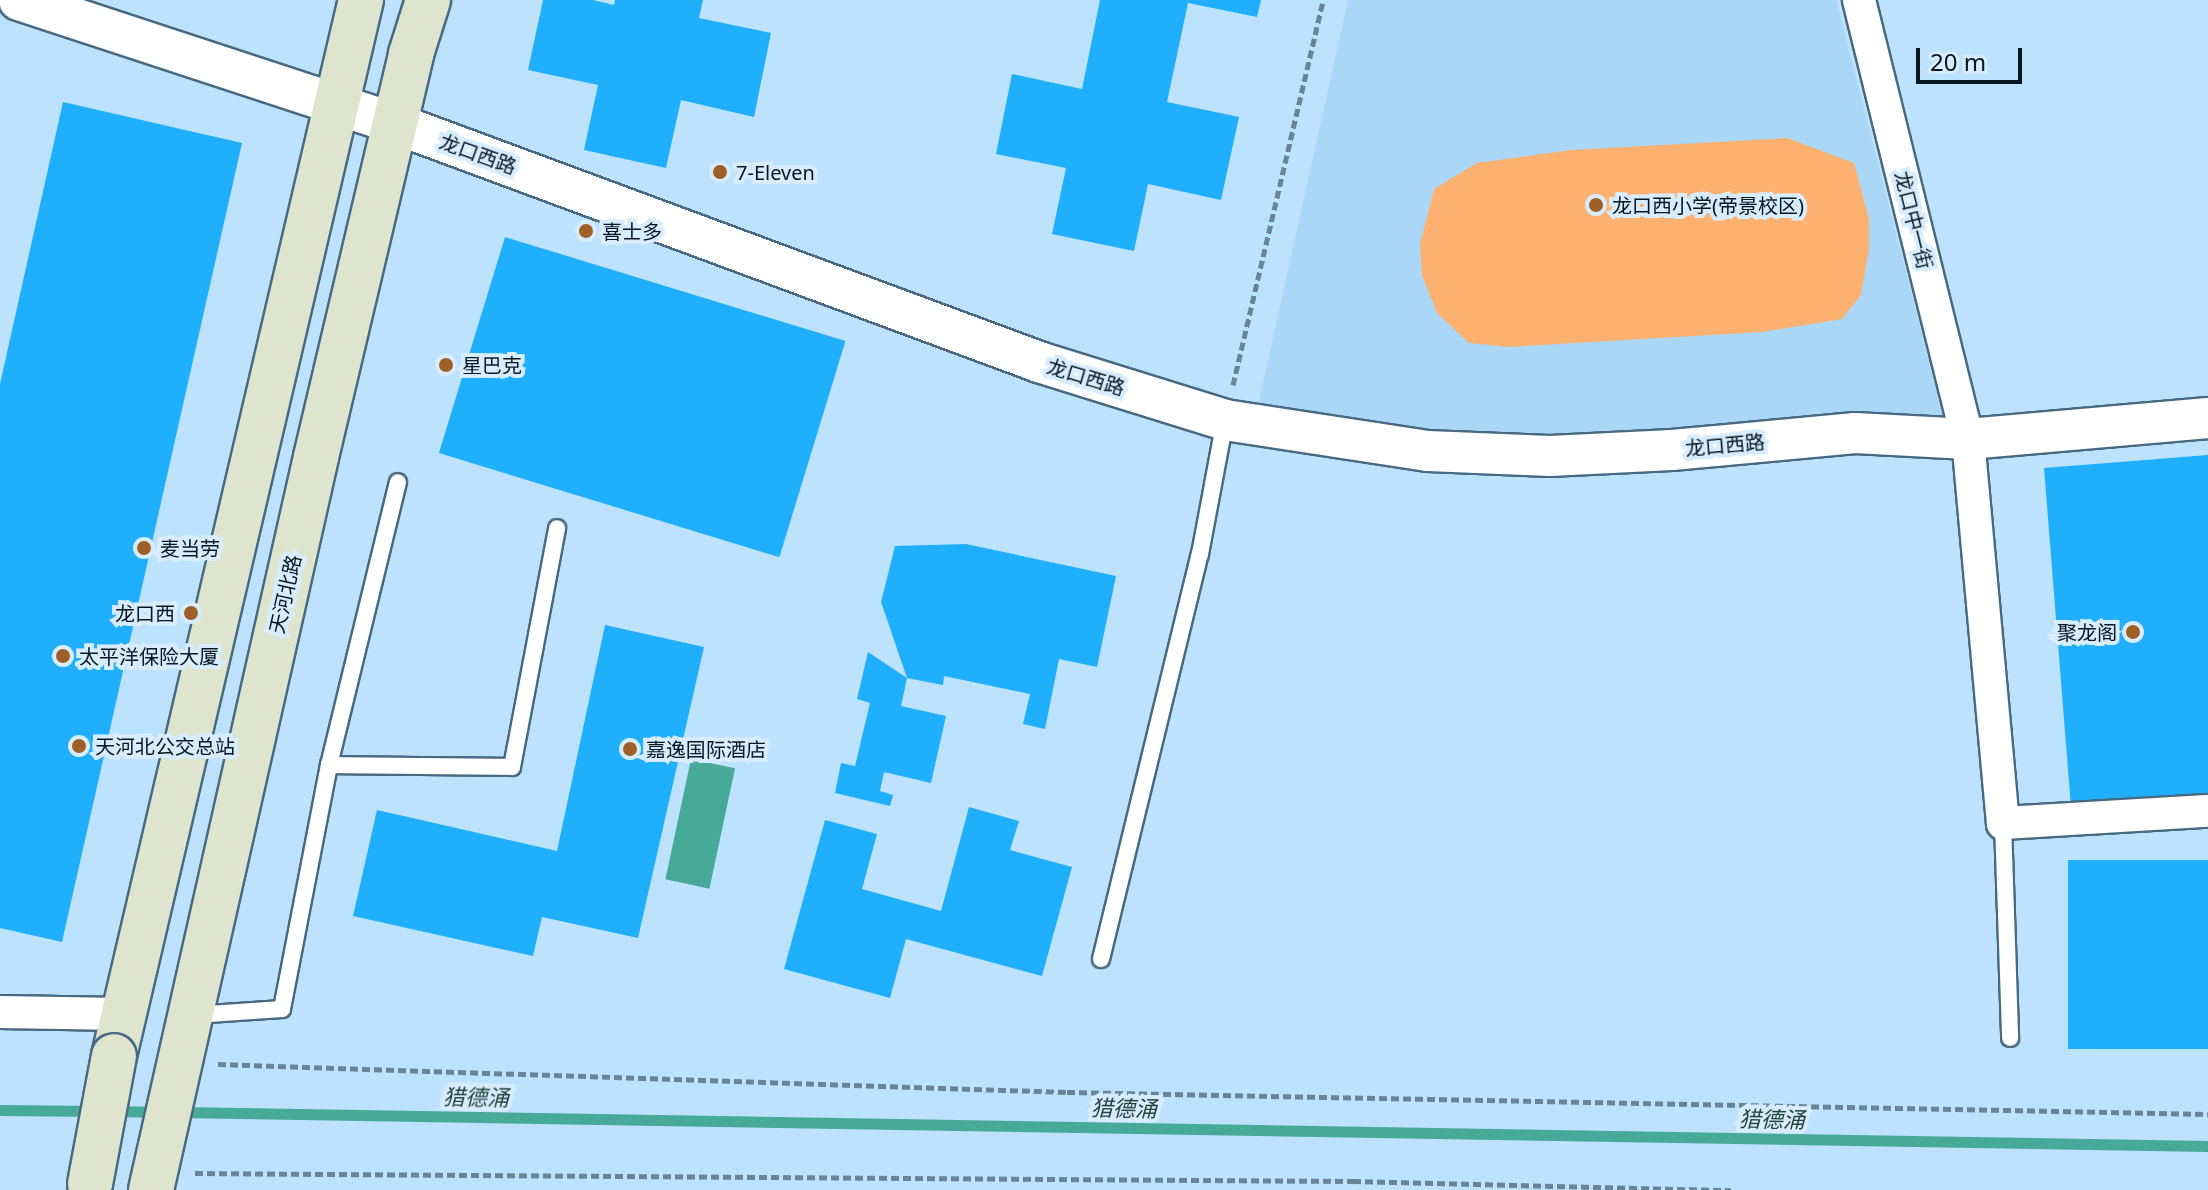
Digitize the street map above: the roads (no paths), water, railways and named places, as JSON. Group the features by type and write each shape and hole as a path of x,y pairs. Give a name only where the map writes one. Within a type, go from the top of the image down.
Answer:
{"main road":[{"path":"89,1187 123,1014 361,0"},
{"name":"天河北路","path":"153,1181 177,1063 394,123 428,0"}],"street":[{"name":"龙口西路","path":"19,0 394,123 1039,362 1225,420 1428,451 1550,456 1672,450 1855,433 1968,439 2208,418"},
{"name":"龙口中一街","path":"1859,0 1968,439 2003,823"},
{"path":"2003,823 2208,811"},
{"path":"0,1012 123,1014"}],"lane":[{"path":"1101,959 1200,554 1225,420"},
{"path":"188,1015 282,1009 329,765 398,482"},
{"path":"329,765 512,767 557,528"},
{"path":"2003,823 2010,1038"}],"waterway":[{"name":"猎德涌","path":"0,1110 96,1111"},
{"name":"猎德涌","path":"113,1111 160,1112"},
{"name":"猎德涌","path":"177,1112 2208,1146"}],"place":[{"name":"7-Eleven","path":"720,172"},
{"name":"龙口西小学(帝景校区)","path":"1596,205"},
{"name":"喜士多","path":"586,231"},
{"name":"星巴克","path":"446,365"},
{"name":"麦当劳","path":"144,548"},
{"name":"龙口西","path":"191,613"},
{"name":"聚龙阁","path":"2133,632"},
{"name":"太平洋保险大厦","path":"63,656"},
{"name":"天河北公交总站","path":"79,746"},
{"name":"嘉逸国际酒店","path":"630,749"}]}
